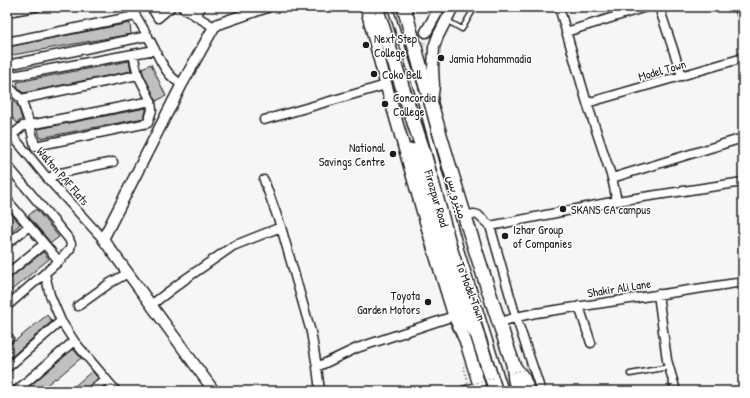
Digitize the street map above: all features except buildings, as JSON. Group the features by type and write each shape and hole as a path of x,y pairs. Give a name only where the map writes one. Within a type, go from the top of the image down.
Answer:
{"main road":[{"name":"Firozpur Road","path":"366,7 386,85 430,237 454,316 465,340 473,388"},
{"name":"Firozpur Road","path":"376,7 424,153 479,340 496,391"},
{"name":"Firozpur Road","path":"404,7 464,216 513,364 518,391"},
{"name":"Firozpur Road","path":"513,364 524,378 529,391"}],"street":[{"path":"7,12 36,7"},
{"path":"131,7 169,74 176,81 182,84"},
{"path":"151,7 158,18 171,7"},
{"path":"182,7 214,27"},
{"path":"196,16 201,7"},
{"path":"214,391 103,239 182,84 214,27 218,24 267,7"},
{"path":"426,32 440,7"},
{"path":"432,106 434,86 434,47 453,7"},
{"path":"559,7 587,103 612,178 617,201"},
{"path":"566,32 646,7"},
{"path":"659,7 682,76"},
{"path":"738,7 743,20"},
{"path":"7,42 135,16"},
{"path":"7,64 148,36"},
{"path":"7,77 155,50"},
{"path":"7,85 21,99 30,125 35,146 148,123 152,110 150,101 138,76 133,54"},
{"name":"Model Town","path":"587,103 743,58"},
{"path":"21,99 138,76"},
{"path":"264,120 386,85"},
{"path":"9,132 23,126 150,101"},
{"name":"Walton PAF Flats","path":"9,132 48,179 103,239"},
{"path":"612,178 743,138"},
{"path":"412,149 445,260"},
{"path":"48,179 56,174 113,162"},
{"path":"7,165 69,239 71,244 70,249 59,261 7,306"},
{"path":"264,180 281,227 310,332 320,391"},
{"path":"490,226 617,201 743,182"},
{"path":"9,205 59,261"},
{"path":"464,216 474,214 478,215 490,226 516,317 541,391"},
{"path":"7,244 29,226"},
{"path":"151,305 233,246 281,227"},
{"path":"7,274 44,244"},
{"name":"To Model Town","path":"445,260 466,321 479,340"},
{"name":"To Model Town","path":"445,260 447,275 465,340"},
{"path":"78,306 128,273"},
{"path":"45,274 50,295 61,321 74,341 116,391"},
{"name":"Shakir Ali Lane","path":"499,323 516,317 536,313 743,282"},
{"path":"658,294 667,360 676,391"},
{"path":"579,306 591,344"},
{"path":"317,367 357,348 454,316"},
{"path":"7,368 61,321"},
{"path":"16,391 74,341"},
{"path":"91,391 106,379"}],"lane":[{"name":"میٹرو بس","path":"390,7 421,104 461,249 506,391"},
{"path":"446,20 462,29 475,7"},
{"path":"630,374 669,368"}],"path":[{"path":"463,367 473,388"}],"tunnel":[{"path":"412,149 400,103 400,91 426,32"}],"place":[{"name":"Next Step College","path":"366,45"},
{"name":"Jamia Mohammadia","path":"441,58"},
{"name":"Coko Bell","path":"374,74"},
{"name":"Concordia College","path":"385,104"},
{"name":"National Savings Centre","path":"393,154"},
{"name":"SKANS CA campus","path":"563,209"},
{"name":"Izhar Group of Companies","path":"505,236"},
{"name":"Toyota Garden Motors","path":"428,302"}]}
